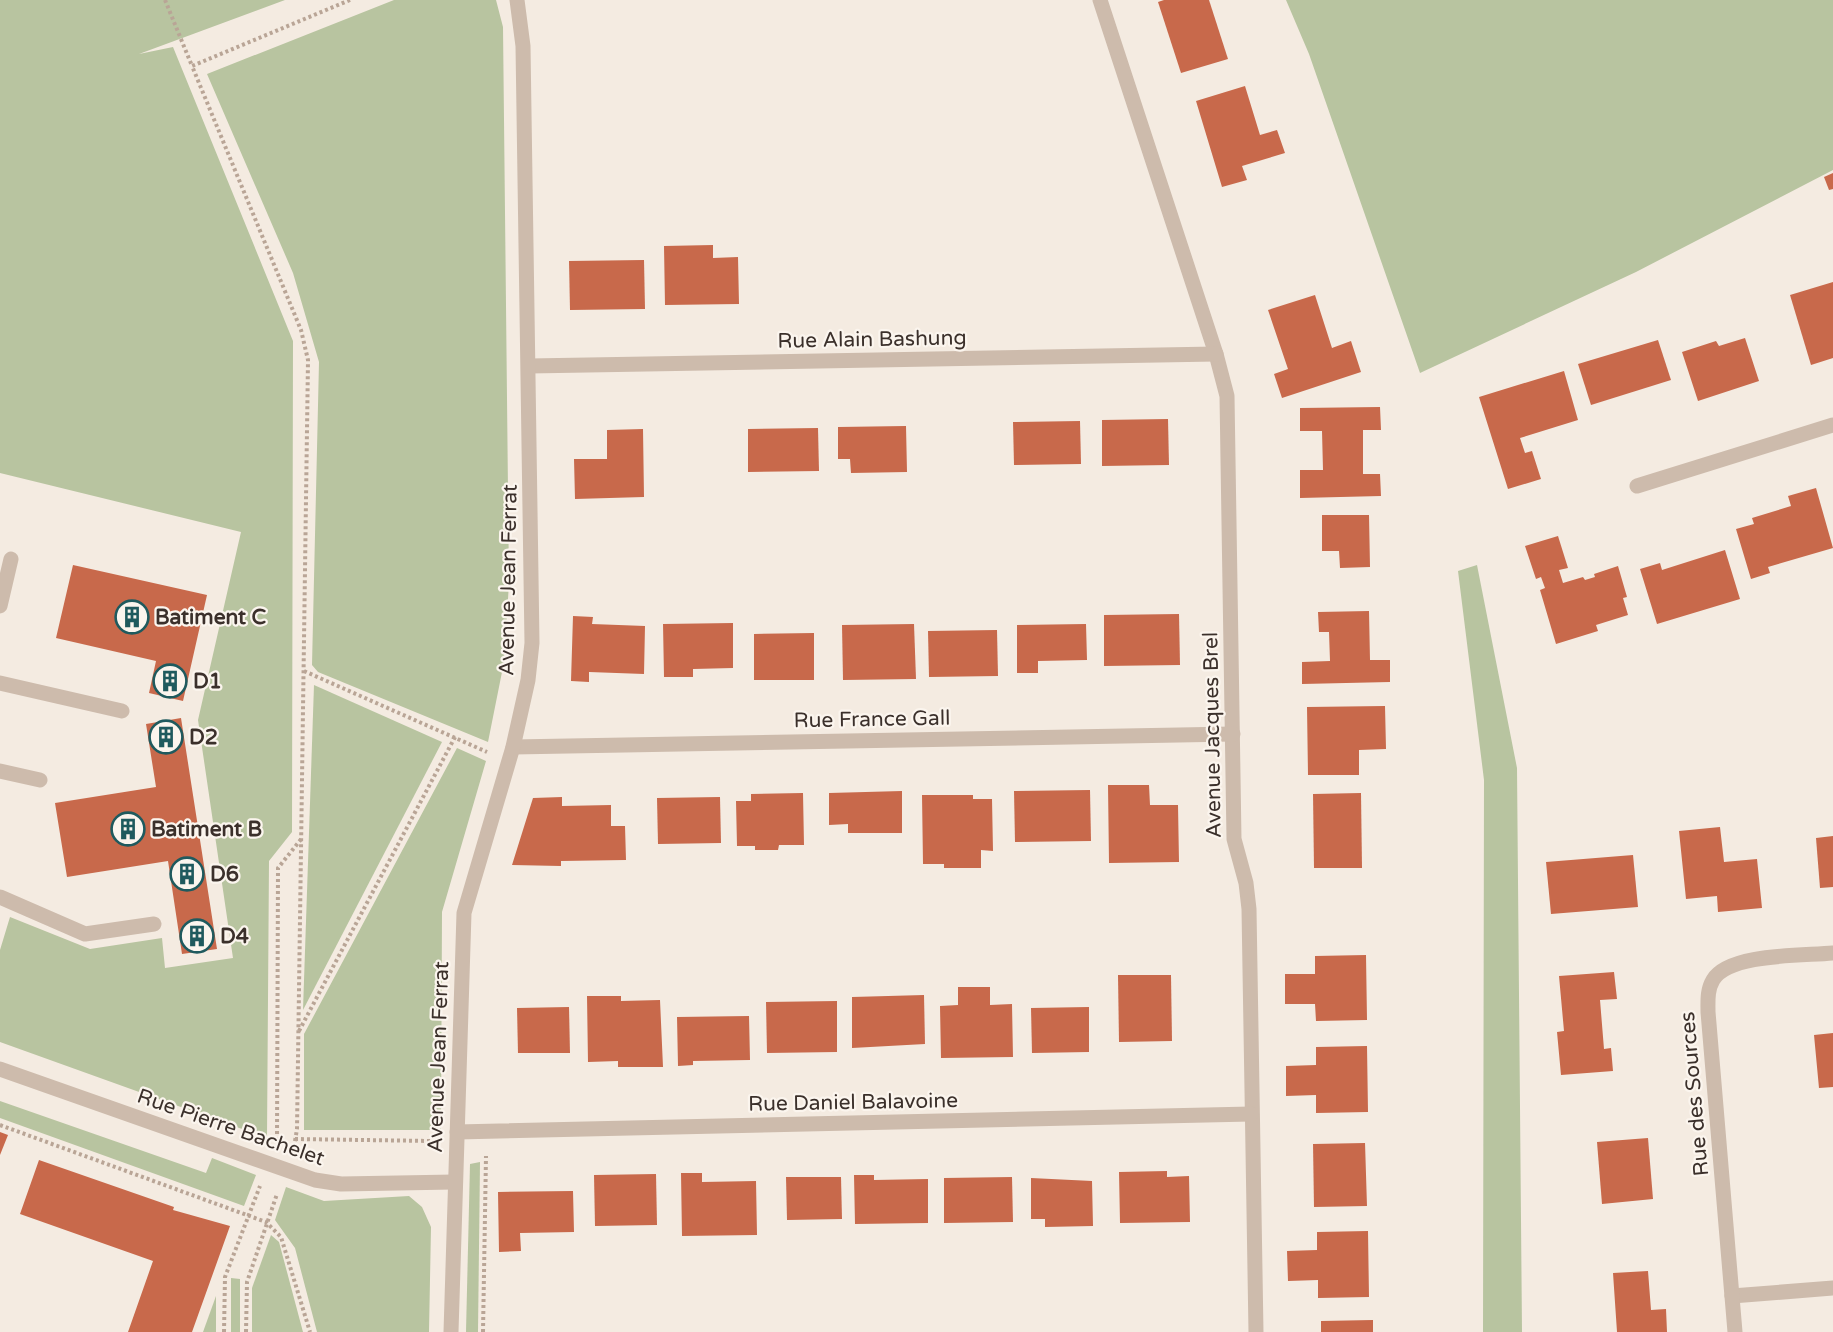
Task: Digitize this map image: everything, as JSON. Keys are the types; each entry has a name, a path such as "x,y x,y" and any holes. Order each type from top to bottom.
{"street":[{"name":"Avenue Jean Ferrat","path":"452,1332 454,1182 464,913 513,747 528,680 532,643 530,366 523,46 517,0"},
{"name":"Avenue Jacques Brel","path":"1100,0 1216,354 1227,396 1234,839 1246,883 1249,909 1256,1332"},
{"name":"Rue Alain Bashung","path":"530,366 1216,354"},
{"path":"1637,486 1833,425"},
{"path":"0,606 11,559"},
{"path":"0,683 122,711"},
{"name":"Rue France Gall","path":"513,747 1233,734"},
{"path":"0,771 40,780"},
{"path":"0,897 85,934 154,924"},
{"name":"Rue des Sources","path":"1735,1332 1708,1012 1709,989 1714,978 1736,964 1833,953"},
{"name":"Rue Pierre Bachelet","path":"0,1069 315,1180 341,1184 454,1182"},
{"name":"Rue Daniel Balavoine","path":"457,1137 486,1131 1251,1114"},
{"path":"1732,1296 1833,1288"}],"path":[{"path":"165,0 305,344 309,379 299,1031 295,1139 248,1282 246,1332"},
{"path":"192,66 350,0"},
{"path":"304,671 488,753 513,747"},
{"path":"299,1031 455,737"},
{"path":"224,1332 225,1277 277,1144 279,1126 278,868 302,838"},
{"path":"0,1125 266,1222 281,1237 294,1272 309,1332"},
{"path":"483,1332 486,1131"},
{"path":"295,1139 457,1137"}],"green space":[{"path":"0,0 285,0 139,54 173,47 293,341 292,832 269,861 267,1138 0,1042 0,950 10,917 90,949 162,938 165,968 233,958 198,720 241,532 0,473"},
{"path":"394,0 496,0 503,27 509,583 504,662 488,742 318,672 312,665 319,362 293,273 207,74"},
{"path":"1286,0 1833,0 1833,170 1636,272 1420,373 1309,54"},
{"path":"1477,565 1517,768 1522,1332 1483,1332 1484,780 1458,571"},
{"path":"314,685 442,742 303,1010"},
{"path":"457,748 486,761 442,912 441,1130 304,1130 304,1034"},
{"path":"0,1101 206,1173 212,1158 256,1175 244,1206 0,1118"},
{"path":"480,1162 478,1332 466,1332 470,1164"},
{"path":"286,1187 324,1201 409,1196 422,1207 431,1227 429,1332 317,1332 295,1248 275,1220"},
{"path":"271,1235 279,1242 303,1332 252,1332 252,1288"},
{"path":"231,1278 240,1279 240,1332 231,1332"},
{"path":"216,1296 216,1332 203,1332"}],"building":[{"path":"1209,0 1228,59 1181,73 1158,2"},
{"path":"1245,86 1260,135 1277,130 1285,153 1242,166 1247,180 1222,187 1196,101"},
{"path":"1833,173 1833,189 1829,190 1824,177"},
{"path":"713,245 713,258 738,257 739,304 665,305 664,246"},
{"path":"644,260 645,309 570,310 569,261"},
{"path":"1833,282 1833,358 1811,365 1790,295"},
{"path":"1315,295 1332,348 1351,341 1361,372 1282,398 1274,374 1288,369 1268,310"},
{"path":"1745,338 1759,381 1698,401 1682,352 1716,341 1719,346"},
{"path":"1658,340 1671,380 1591,405 1578,364"},
{"path":"1564,371 1578,420 1520,438 1525,453 1532,451 1541,479 1508,489 1479,397"},
{"path":"1380,407 1381,430 1363,430 1363,474 1380,474 1381,496 1300,498 1300,470 1323,470 1322,431 1300,431 1300,408"},
{"path":"1168,419 1169,465 1102,466 1102,420"},
{"path":"1080,421 1081,464 1014,465 1013,422"},
{"path":"906,426 907,472 851,473 850,459 838,459 838,427"},
{"path":"818,428 819,471 748,472 748,429"},
{"path":"643,429 644,497 575,499 574,459 607,459 607,430"},
{"path":"1816,488 1833,548 1768,567 1770,573 1751,579 1736,529 1754,524 1752,518 1791,506 1788,496"},
{"path":"1322,515 1369,515 1370,567 1340,568 1339,551 1322,551"},
{"path":"1558,536 1568,568 1559,570 1563,583 1583,577 1585,580 1595,577 1594,574 1618,566 1627,597 1623,598 1628,615 1596,625 1598,631 1556,644 1540,590 1545,588 1541,577 1536,579 1525,546"},
{"path":"1725,550 1740,599 1657,624 1640,569 1660,563 1662,570"},
{"name":"Batiment C","path":"73,565 207,595 183,701 149,693 156,661 56,638"},
{"path":"1369,611 1370,660 1390,660 1390,682 1302,684 1302,662 1330,661 1329,632 1319,632 1318,612"},
{"path":"1179,614 1180,665 1104,666 1104,615"},
{"path":"573,616 593,617 592,624 645,626 644,674 589,672 589,682 571,681"},
{"path":"733,623 733,668 693,669 693,677 664,677 663,624"},
{"path":"914,624 916,679 843,680 842,625"},
{"path":"1086,624 1087,660 1038,661 1038,673 1017,673 1017,625"},
{"path":"997,630 998,676 929,677 928,631"},
{"path":"814,633 814,680 754,680 754,634"},
{"path":"1385,706 1386,749 1359,750 1359,775 1308,775 1307,707"},
{"name":"Batiment B","path":"181,718 217,949 182,954 168,861 67,877 55,803 156,787 146,724"},
{"path":"1108,785 1149,785 1150,805 1178,805 1179,862 1109,863"},
{"path":"1090,790 1091,841 1015,842 1014,791"},
{"path":"902,791 902,833 848,833 848,824 829,825 829,793"},
{"path":"803,793 804,845 779,845 778,850 755,850 755,846 737,846 736,801 751,801 751,794"},
{"path":"1361,793 1362,868 1314,868 1313,794"},
{"path":"922,795 973,795 973,799 992,799 993,851 981,850 981,868 944,868 944,864 923,864"},
{"path":"562,797 562,806 611,805 611,826 625,826 626,860 561,861 561,866 512,865 533,798"},
{"path":"720,797 721,843 658,844 657,798"},
{"path":"1720,827 1724,862 1757,859 1762,908 1718,912 1717,896 1686,899 1679,831"},
{"path":"1833,836 1833,887 1820,888 1816,838"},
{"path":"1633,855 1638,907 1551,914 1546,862"},
{"path":"1366,955 1367,1020 1316,1021 1315,1004 1285,1004 1285,974 1315,974 1315,956"},
{"path":"1614,972 1617,999 1600,1000 1604,1049 1611,1048 1613,1071 1561,1075 1557,1032 1564,1031 1559,976"},
{"path":"1118,975 1171,975 1172,1041 1119,1042"},
{"path":"958,987 990,987 990,1005 1012,1004 1013,1057 941,1058 940,1006 958,1005"},
{"path":"924,995 925,1044 852,1048 852,997"},
{"path":"587,996 621,996 621,1001 660,1000 663,1067 618,1067 618,1061 588,1062"},
{"path":"837,1001 837,1052 767,1053 766,1002"},
{"path":"569,1007 570,1053 518,1053 517,1008"},
{"path":"1089,1007 1089,1052 1032,1053 1031,1008"},
{"path":"749,1016 750,1060 693,1061 693,1065 678,1066 677,1017"},
{"path":"1833,1033 1833,1087 1819,1088 1814,1035"},
{"path":"1367,1046 1368,1112 1316,1113 1316,1095 1286,1096 1286,1066 1316,1065 1316,1047"},
{"path":"0,1132 8,1135 0,1155"},
{"path":"1648,1138 1653,1199 1602,1204 1597,1142"},
{"path":"1365,1143 1367,1206 1314,1207 1313,1144"},
{"path":"39,1160 174,1207 173,1210 230,1226 192,1332 128,1332 153,1261 20,1214"},
{"path":"1167,1171 1167,1177 1189,1176 1190,1222 1120,1223 1119,1172"},
{"path":"681,1173 702,1173 702,1182 756,1181 757,1235 682,1236"},
{"path":"656,1174 657,1225 595,1226 594,1175"},
{"path":"854,1175 874,1175 874,1180 928,1179 928,1223 855,1224"},
{"path":"786,1177 841,1177 842,1219 787,1220"},
{"path":"1012,1177 1013,1222 944,1223 944,1178"},
{"path":"1031,1178 1092,1181 1093,1226 1045,1227 1045,1219 1031,1219"},
{"path":"573,1191 574,1232 520,1233 521,1251 499,1252 498,1192"},
{"path":"1368,1231 1369,1297 1318,1298 1318,1280 1288,1281 1287,1251 1317,1250 1317,1232"},
{"path":"1648,1271 1651,1310 1666,1309 1667,1332 1617,1332 1613,1273"},
{"path":"1373,1320 1373,1332 1321,1332 1321,1321"}],"place":[{"name":"Batiment C","path":"132,617"},
{"name":"D1","path":"170,681"},
{"name":"D2","path":"166,737"},
{"name":"Batiment B","path":"128,829"},
{"name":"D6","path":"187,874"},
{"name":"D4","path":"197,936"}]}
